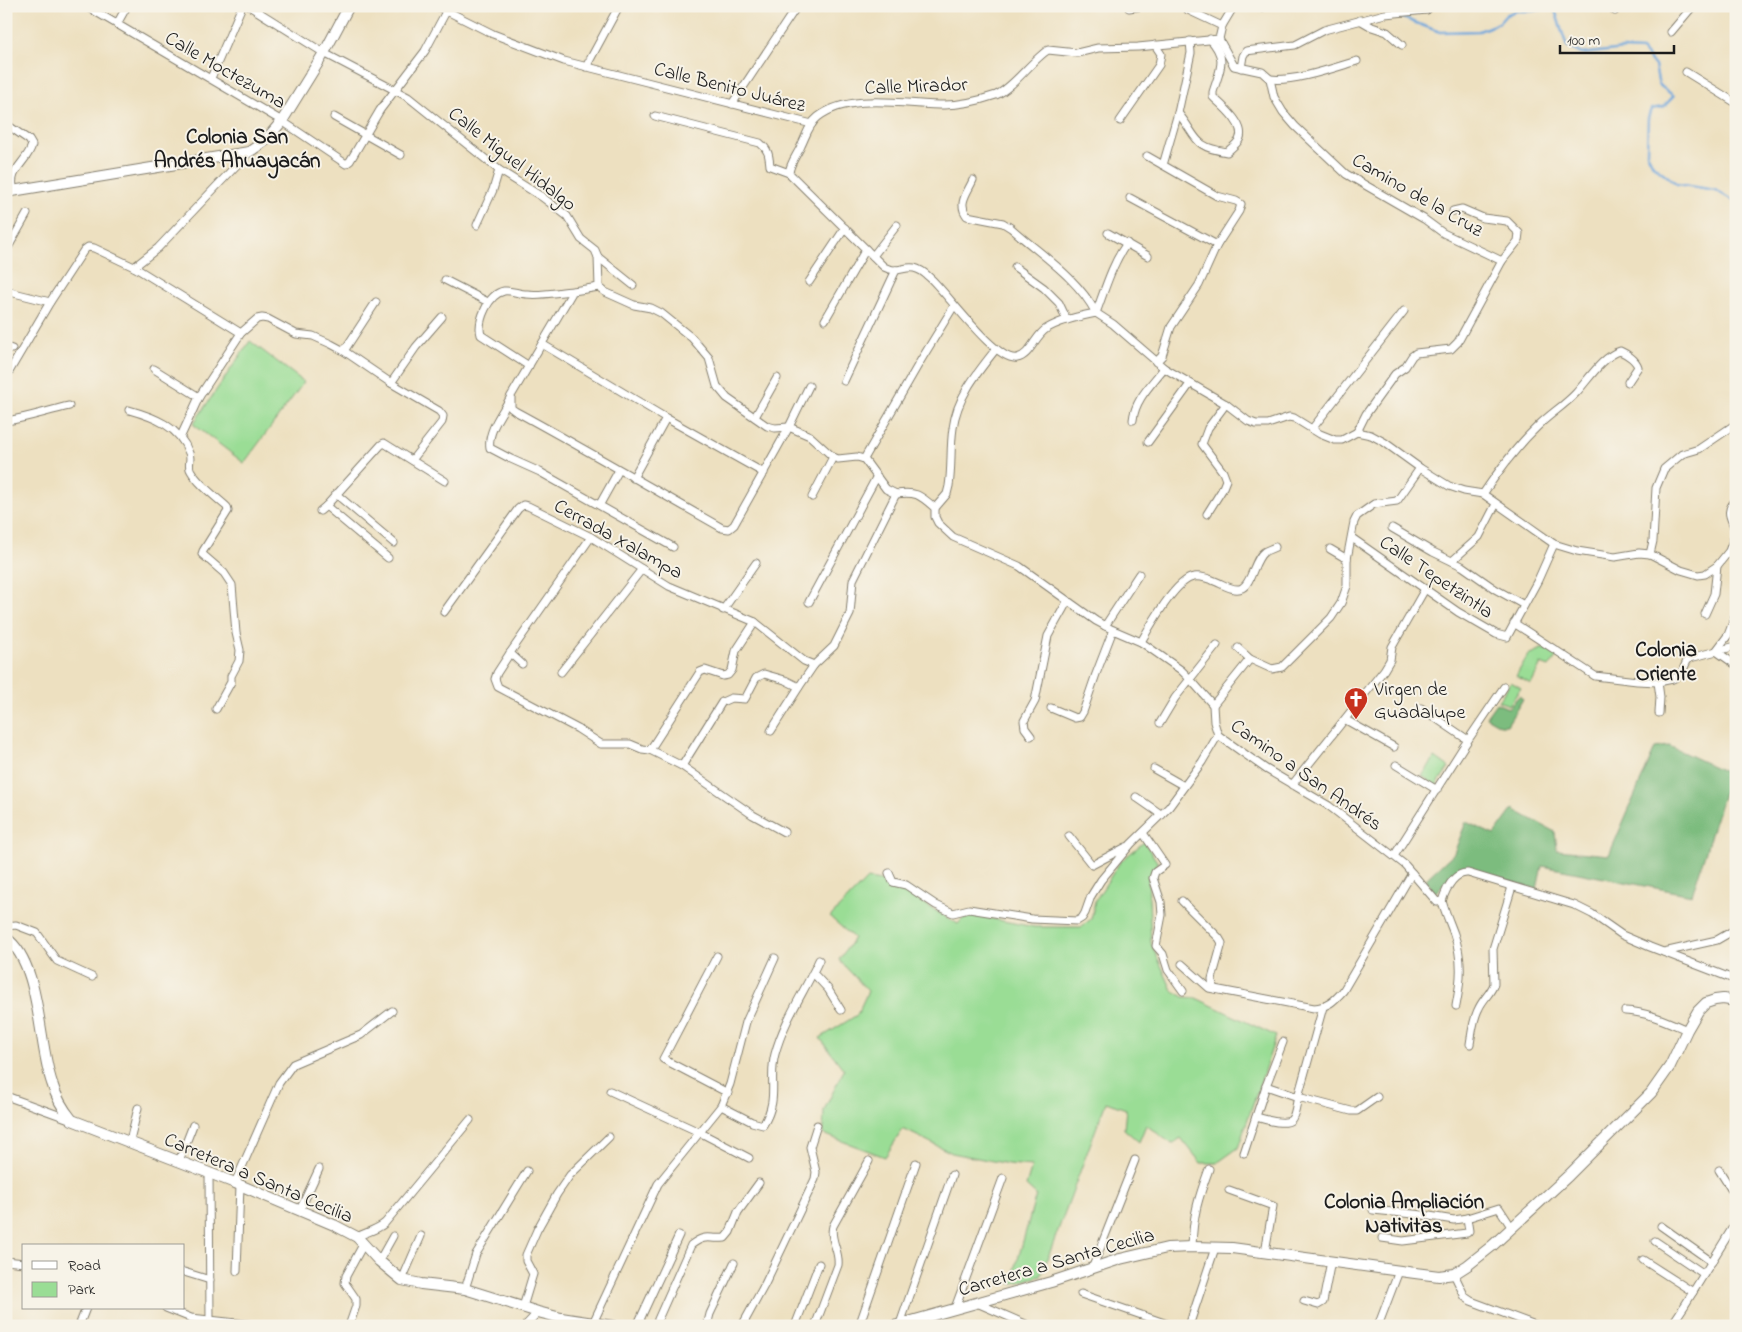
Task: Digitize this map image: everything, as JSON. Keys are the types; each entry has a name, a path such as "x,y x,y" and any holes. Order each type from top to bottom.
{"main road":[{"path":"10,191 249,152 265,141 282,121 324,53 349,6"},
{"path":"6,938 13,943 26,966 34,993 51,1081 62,1108 72,1120"},
{"path":"1454,1274 1512,1228 1651,1094 1670,1066 1686,1030 1698,1011 1706,1003 1723,999 1736,1001"},
{"name":"Carretera a Santa Cecilia","path":"72,1120 179,1160 300,1210 361,1240 379,1261 402,1280 465,1289 523,1306 558,1322 593,1323 613,1326"},
{"name":"Carretera a Santa Cecilia","path":"899,1325 1092,1269 1120,1259 1167,1248 1192,1247 1265,1252 1439,1276 1454,1274"}],"street":[{"name":"Calle Moctezuma","path":"86,6 282,121 346,164 350,161 366,136"},
{"path":"117,24 127,6"},
{"path":"211,78 242,6"},
{"name":"Calle Miguel Hidalgo","path":"249,6 324,53 416,103 499,170 542,197 567,216 581,239 595,250 598,257 633,285"},
{"name":"Calle Benito Juárez","path":"437,6 448,8 493,34 586,67 812,124 790,166 789,173"},
{"path":"586,67 619,6"},
{"path":"732,104 797,6"},
{"path":"1129,8 1143,6"},
{"path":"1184,6 1188,10 1222,26"},
{"path":"1234,6 1222,26 1219,38 1234,66 1262,72 1270,78 1277,80 1294,78 1357,61"},
{"path":"1241,68 1246,51 1295,45 1324,30 1385,14 1427,10 1430,6"},
{"path":"1671,32 1693,6"},
{"path":"366,136 380,110 425,50 448,8"},
{"path":"1360,20 1372,27 1387,32 1402,45"},
{"name":"Calle Mirador","path":"812,124 826,112 844,105 890,102 946,105 968,102 998,94 1048,50 1077,53 1098,48 1155,45 1219,38"},
{"path":"1178,114 1188,125 1196,139 1207,147 1227,152 1238,141 1240,128 1213,97 1221,56 1210,39"},
{"path":"1163,165 1178,114 1191,53 1190,41"},
{"path":"1120,121 1159,65 1161,54 1155,45"},
{"path":"1686,72 1736,103"},
{"name":"Camino de la Cruz","path":"1270,78 1274,97 1283,112 1295,126 1346,174 1443,232 1502,260"},
{"path":"654,116 760,143 766,147 770,166 789,173 884,267 889,270 908,267 919,269 937,284 954,306 996,349 1008,356 1018,358 1023,356 1041,332 1054,324 1096,313"},
{"path":"334,117 401,155"},
{"path":"6,124 29,140 32,145 30,153 13,175 10,191"},
{"path":"134,267 158,248 249,152"},
{"path":"1147,156 1217,196 1236,200 1241,204 1217,244 1199,285 1170,327 1162,356 1156,362"},
{"path":"477,225 494,190 499,170"},
{"path":"973,180 962,199 966,216 1002,223 1012,228 1066,274 1091,303 1096,313 1113,324 1164,368 1226,404 1242,418 1256,424 1268,424 1289,417 1294,418 1328,438 1335,440 1342,440 1357,432 1366,414 1395,374 1405,366 1412,356 1450,349 1458,342 1502,260 1520,238 1519,233 1507,221 1483,218 1462,209 1453,211"},
{"path":"1130,198 1217,244"},
{"path":"6,251 27,214"},
{"path":"873,256 897,225"},
{"path":"809,282 846,228"},
{"path":"1108,233 1148,256"},
{"path":"1096,313 1110,275 1127,243"},
{"path":"6,377 50,302 84,250 88,247 134,267 241,333"},
{"path":"825,320 866,249"},
{"path":"598,257 599,287 605,292 634,305 651,308 661,313 692,338 709,358 717,386 722,394 771,427 789,428 810,436 833,457 838,459 857,457 864,459 886,489 896,494 910,492 917,494 935,508 947,494 949,486 953,425 960,403 967,389 996,349"},
{"path":"1016,267 1044,288 1059,303 1067,320"},
{"path":"844,381 896,270"},
{"path":"445,280 488,302"},
{"path":"529,366 481,335 480,324 488,302 501,291 527,294 599,287"},
{"path":"6,290 50,302"},
{"path":"573,291 511,396 492,432 489,442 490,448 600,504 673,547"},
{"path":"344,351 376,302"},
{"path":"864,459 954,306"},
{"path":"1312,428 1404,311"},
{"path":"391,383 416,347 442,317"},
{"path":"180,436 199,397 241,333 257,319 268,318 292,332 319,338 344,351 391,383 439,411 443,416 442,422 412,460"},
{"path":"542,344 666,418 764,473"},
{"path":"1483,494 1516,448 1539,425 1575,395 1596,369 1620,351 1625,353 1638,367 1628,382"},
{"path":"154,368 199,397"},
{"path":"1134,420 1134,410 1138,402 1164,368"},
{"path":"755,417 777,378"},
{"path":"1148,442 1190,384"},
{"path":"511,396 511,408 515,411 722,528 729,528 734,525 764,473 789,428 809,386"},
{"path":"1207,514 1226,480 1202,444 1208,428 1226,404"},
{"path":"6,421 25,418 68,406"},
{"path":"129,410 162,421 180,436 190,455 190,470 227,507 226,516 202,554 224,573 232,585 236,633 240,650 240,656 230,682 216,709"},
{"path":"633,478 666,418"},
{"path":"1650,554 1653,541 1656,488 1664,469 1682,454 1699,449 1736,424"},
{"path":"1357,432 1371,435 1384,442 1448,486 1483,494 1554,544 1577,552 1599,555 1627,556 1639,553 1650,554 1692,574 1705,574 1717,566 1729,551 1736,533 1728,513 1730,506 1736,500"},
{"path":"388,558 323,508 381,445 388,445 445,481"},
{"path":"812,496 833,457"},
{"path":"1238,648 1250,658 1272,669 1282,667 1331,618 1346,594 1347,559 1354,522 1357,516 1374,504 1397,501 1420,468"},
{"path":"600,504 619,470"},
{"path":"809,602 877,476"},
{"path":"336,494 394,543"},
{"path":"770,730 814,665 834,646 850,614 853,580 896,494"},
{"path":"1452,561 1479,537 1496,504"},
{"name":"Cerrada Xalampa","path":"444,612 518,508 523,505 591,537 669,586 755,622 804,661 814,665"},
{"name":"Camino a San Andrés","path":"935,508 935,517 938,523 953,537 1019,566 1067,602 1105,626 1141,642 1162,655 1190,679 1213,705 1214,722 1218,735 1260,765 1329,806 1394,856 1412,873 1434,900 1437,902 1442,901"},
{"path":"1392,528 1433,552 1462,566 1494,589 1524,605"},
{"path":"591,537 497,673 495,679 498,687 578,728 601,744 630,744 650,750 682,766 753,815 784,832"},
{"name":"Calle Tepetzintla","path":"1352,538 1458,612 1496,634 1507,637 1514,623"},
{"path":"1554,544 1514,623 1595,676 1637,682 1658,682 1673,679 1681,674 1686,661 1696,656 1736,646"},
{"path":"1141,642 1165,603 1175,590 1188,579 1195,577 1207,578 1234,589 1240,589 1245,587 1259,558 1264,552 1275,547"},
{"path":"1330,549 1347,559"},
{"path":"723,610 756,563"},
{"path":"1705,614 1714,594 1717,566"},
{"path":"562,672 642,569"},
{"path":"1105,626 1139,574"},
{"path":"1292,785 1346,720 1384,670 1390,660 1392,647 1425,589"},
{"path":"1031,736 1025,728 1024,721 1035,701 1048,636 1067,602"},
{"path":"1716,651 1728,635 1736,614"},
{"path":"650,750 700,672 705,670 723,676 728,675 732,670 736,651 755,622"},
{"path":"1051,708 1075,718 1080,717 1113,630"},
{"path":"1160,723 1175,698 1218,645"},
{"path":"1716,651 1736,665"},
{"path":"510,653 522,664"},
{"path":"1213,705 1250,658"},
{"path":"682,766 722,702 727,699 745,699 760,675 773,676 799,687"},
{"path":"1658,682 1660,697 1659,713"},
{"path":"1394,856 1504,686"},
{"path":"1421,708 1468,740"},
{"path":"1346,720 1394,747"},
{"path":"889,874 893,882 906,886 936,905 953,913 969,909 1032,919 1070,922 1082,918 1101,880 1131,844 1169,807 1202,762 1218,735"},
{"path":"1396,765 1437,790"},
{"path":"1154,769 1184,786"},
{"path":"1136,797 1162,815"},
{"path":"1144,833 1165,865 1155,872 1153,878 1161,902 1162,915 1156,946 1163,954 1168,970 1183,991"},
{"path":"1070,836 1092,864 1131,844"},
{"path":"1182,964 1209,988 1314,1008 1323,1007 1330,1004 1343,990 1412,873"},
{"path":"1456,1006 1461,981 1460,956 1442,901 1448,886 1459,874 1463,873 1583,908 1622,935 1736,980"},
{"path":"1470,1044 1478,1010 1483,999 1494,984 1492,949 1512,888"},
{"path":"1182,901 1222,943 1212,979 1213,988"},
{"path":"6,926 16,925 37,933 57,961 92,977"},
{"path":"1664,952 1717,940 1736,928"},
{"path":"718,956 663,1060 728,1093"},
{"path":"593,1323 658,1184 720,1106 728,1093 746,1022 775,958"},
{"path":"720,1106 752,1122 763,1125 773,1101 773,1064 775,1054 792,1012 819,960"},
{"path":"813,973 828,989 841,1010"},
{"path":"1256,1117 1282,1122 1290,1121 1292,1118 1323,1007"},
{"path":"237,1271 238,1184 279,1082 293,1064 361,1035 392,1011"},
{"path":"1625,1011 1653,1015 1686,1030"},
{"path":"1244,1154 1266,1086 1283,1042"},
{"path":"1266,1086 1298,1097 1351,1111 1357,1111 1377,1097"},
{"path":"610,1091 699,1132 749,1158"},
{"path":"6,1096 72,1120"},
{"path":"130,1141 138,1108"},
{"path":"349,1326 356,1306 356,1299 345,1283 346,1276 361,1240 367,1231 380,1228 385,1223 470,1120"},
{"path":"179,1160 193,1125"},
{"path":"742,1326 765,1284 815,1179 816,1172 810,1146 817,1125"},
{"path":"523,1306 532,1274 531,1268 526,1261 526,1255 537,1230 570,1174 609,1137"},
{"path":"1092,1269 1135,1160"},
{"path":"814,1326 839,1259 832,1230 833,1226 869,1161"},
{"path":"858,1326 916,1163"},
{"path":"300,1210 319,1169"},
{"path":"1192,1247 1194,1216 1209,1169"},
{"path":"1719,1170 1736,1197"},
{"path":"465,1289 476,1254 527,1171"},
{"path":"210,1173 210,1320"},
{"path":"899,1325 952,1175"},
{"path":"955,1308 1003,1178"},
{"path":"655,1326 691,1245 706,1237 725,1238 730,1232 738,1212 759,1183"},
{"path":"1229,1190 1273,1206 1265,1252"},
{"path":"1373,1210 1454,1220 1499,1208 1512,1228"},
{"path":"1382,1238 1403,1241 1467,1233 1469,1231 1467,1218"},
{"path":"1670,1326 1736,1222"},
{"path":"1661,1226 1712,1262"},
{"path":"637,1326 679,1235"},
{"path":"379,1261 393,1236"},
{"path":"402,1280 422,1236"},
{"path":"1656,1241 1704,1274"},
{"path":"1189,1326 1215,1248"},
{"path":"1643,1260 1693,1292"},
{"path":"1304,1301 1318,1305 1323,1302 1330,1261"},
{"path":"6,1263 22,1263"},
{"path":"707,1326 710,1314 734,1263"},
{"path":"795,1326 820,1264"},
{"path":"1378,1326 1399,1271"},
{"path":"185,1272 210,1280"},
{"path":"1454,1274 1465,1297 1471,1301 1538,1326"},
{"path":"1081,1294 1173,1326"},
{"path":"976,1303 1030,1326"},
{"path":"79,1326 85,1310"},
{"path":"170,1310 181,1315 210,1320 264,1326"},
{"path":"525,1326 538,1312"}],"green space":[{"path":"250,341 304,382 244,463 193,424"},
{"path":"1541,649 1551,649 1558,654 1549,667 1541,664 1531,684 1516,676 1528,655"},
{"path":"1511,682 1521,688 1509,705 1498,701"},
{"path":"1519,696 1523,699 1507,725 1500,725 1486,717 1496,703 1508,708"},
{"path":"1669,746 1730,774 1692,895 1542,866 1537,889 1460,867 1435,893 1426,879 1454,853 1466,822 1494,835 1513,809 1555,832 1557,850 1609,855 1655,748"},
{"path":"1435,757 1449,767 1436,786 1422,776"},
{"path":"1144,842 1158,863 1148,876 1151,943 1172,990 1184,997 1196,998 1276,1036 1238,1148 1217,1163 1201,1163 1181,1138 1172,1144 1146,1125 1139,1142 1124,1129 1126,1109 1106,1102 1041,1276 1011,1284 1036,1195 1026,1186 1032,1166 1008,1164 952,1153 903,1129 885,1157 823,1134 824,1110 844,1070 820,1038 857,1015 868,991 839,960 854,938 830,917 867,879 888,882 958,924 967,914 1034,927 1081,927 1091,919 1095,901 1120,862"}],"waterway":[{"path":"1395,15 1440,32 1479,31 1499,23 1506,15 1515,11 1533,11 1554,7 1567,47 1582,54 1623,49 1642,50 1655,66 1659,85 1674,96 1663,107 1651,109 1648,118 1647,153 1653,165 1677,184 1715,190 1734,201 1736,205"}],"place":[{"name":"Virgen de Guadalupe","path":"1356,720"}],"district":[{"name":"Colonia San Andrés Ahuayacán","path":"237,148"},
{"name":"Colonia Oriente","path":"1666,661"},
{"name":"Colonia Ampliación Nativitas","path":"1404,1213"}]}
